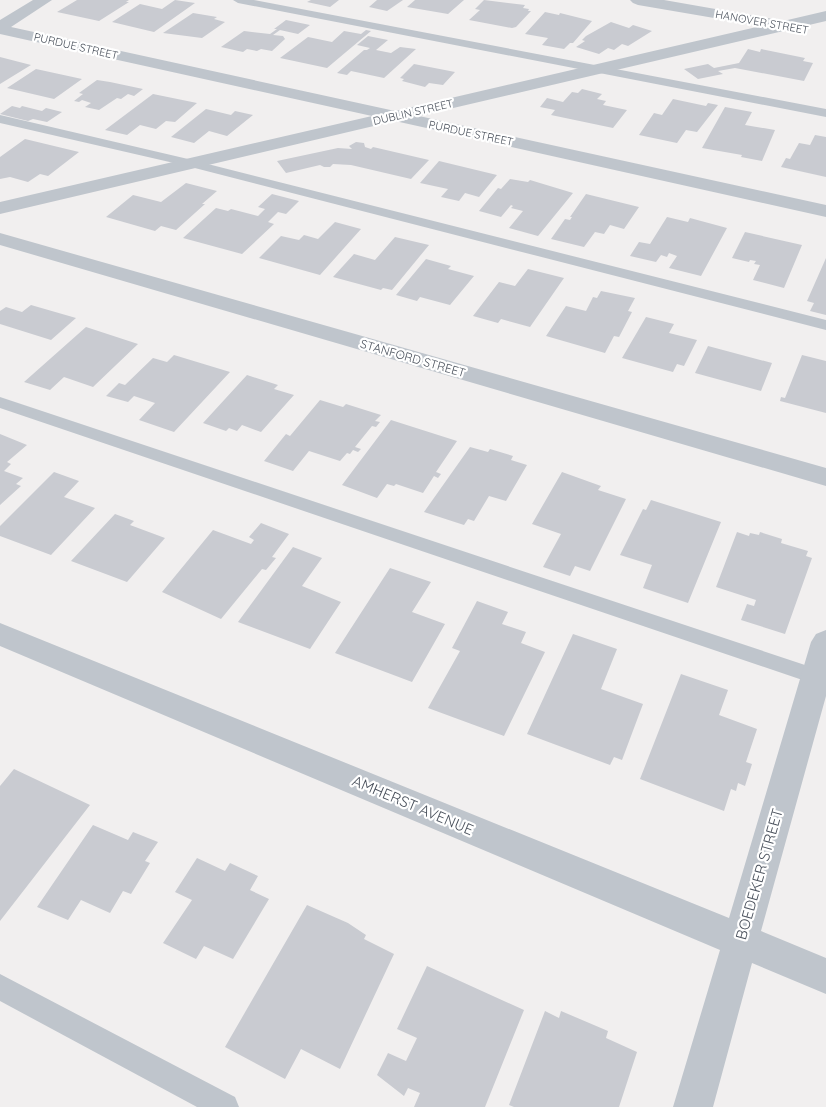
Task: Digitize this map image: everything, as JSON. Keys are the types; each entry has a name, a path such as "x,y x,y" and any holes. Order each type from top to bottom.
{"street":[{"path":"0,28 44,0"},
{"name":"HANOVER STREET","path":"638,0 826,33"},
{"name":"DUBLIN STREET","path":"0,208 826,16"},
{"name":"PURDUE STREET","path":"0,28 826,211"},
{"name":"STANFORD STREET","path":"0,239 826,477"},
{"name":"AMHERST AVENUE","path":"0,634 826,976"},
{"name":"BOEDEKER STREET","path":"693,1107 740,940 821,679 826,642"}],"lane":[{"path":"238,0 599,68 826,114"},
{"path":"0,118 188,163 826,325"},
{"path":"0,402 821,679"},
{"path":"0,987 225,1107"}],"building":[{"path":"77,0 129,0 126,2 129,2 99,21 57,12"},
{"path":"175,0 195,3 154,32 112,22 140,4 162,9"},
{"path":"311,0 339,0 330,7 307,2"},
{"path":"377,0 403,0 387,11 369,7"},
{"path":"415,0 464,0 448,14 407,7"},
{"path":"484,0 525,5 523,8 531,11 516,27 512,28 469,20 480,10 475,9"},
{"path":"545,12 559,15 560,13 592,21 573,43 570,43 564,49 542,45 548,38 525,34"},
{"path":"193,13 217,17 214,19 225,22 202,38 163,33"},
{"path":"286,20 310,25 298,34 280,30 273,35 283,36 285,39 272,51 247,49 243,52 221,47 244,31 270,34"},
{"path":"611,22 629,28 633,25 652,31 628,46 622,44 614,50 608,48 599,54 576,47 585,41 582,40 586,36"},
{"path":"366,30 371,31 327,68 280,58 308,37 332,42 344,31 361,34"},
{"path":"368,36 388,40 376,50 391,53 400,47 416,49 384,78 351,71 347,75 337,73 364,50 370,48 357,45"},
{"path":"748,49 760,52 761,49 805,58 803,61 813,63 804,81 735,68 718,71 723,74 698,79 684,69 708,64 714,68 739,63"},
{"path":"0,57 31,65 0,84"},
{"path":"414,64 455,72 443,85 429,83 425,87 402,81 404,79 400,78"},
{"path":"36,69 82,79 54,99 7,88"},
{"path":"97,80 143,89 134,96 128,94 121,99 117,98 99,110 85,107 91,103 82,100 79,102 74,101 83,94 79,93"},
{"path":"582,89 602,94 597,99 606,101 603,105 627,110 613,128 551,115 555,110 540,107 547,98 563,102 572,92 578,93"},
{"path":"153,94 197,103 175,122 166,121 156,129 140,125 127,135 105,130"},
{"path":"673,99 706,106 708,103 718,105 697,132 686,130 677,143 639,135 654,113 662,115"},
{"path":"12,106 20,108 22,106 42,111 46,108 62,112 47,122 33,119 28,121 0,114"},
{"path":"725,107 752,112 745,125 775,130 762,161 741,157 742,155 702,148"},
{"path":"206,109 231,115 235,111 253,115 227,136 209,131 194,143 171,137"},
{"path":"815,135 826,137 826,177 781,167 786,158 790,159 799,143 810,145"},
{"path":"25,139 79,152 48,176 40,174 28,182 10,177 0,179 0,157"},
{"path":"356,142 364,143 365,147 371,149 373,147 429,160 411,179 351,165 333,164 330,167 320,165 286,173 277,161 338,148 352,149 349,146"},
{"path":"439,161 497,175 479,197 465,193 459,201 441,197 448,189 420,183"},
{"path":"510,179 528,182 530,180 573,193 538,236 509,228 523,211 511,208 513,206 511,205 501,217 479,211 498,188 501,189"},
{"path":"186,183 217,191 176,230 161,226 155,231 106,217 133,195 161,202"},
{"path":"272,194 299,201 286,214 278,212 268,222 274,224 242,254 183,238 216,208 228,211 231,209 258,216 265,209 258,207"},
{"path":"586,194 639,207 624,229 610,225 604,234 595,232 584,247 551,239 565,219 570,220 572,217 570,217"},
{"path":"667,217 688,222 690,218 727,228 701,276 669,268 677,256 669,253 667,257 661,255 656,262 630,256 639,242 650,244"},
{"path":"335,222 361,229 320,275 259,258 281,236 299,240 304,235 318,239"},
{"path":"745,232 802,245 784,288 753,280 760,265 754,264 756,261 750,260 749,262 732,258"},
{"path":"395,237 429,245 392,290 383,288 381,290 333,277 354,254 375,260"},
{"path":"826,258 826,315 810,311 814,303 807,301"},
{"path":"426,259 451,266 448,269 474,276 450,305 420,297 417,301 396,295"},
{"path":"528,269 564,278 530,327 501,319 498,323 473,316 499,282 515,286"},
{"path":"601,291 635,298 628,311 632,312 619,337 614,336 605,353 546,336 566,306 586,311 593,297 597,298"},
{"path":"31,305 76,318 51,340 0,324 0,311 6,307 22,312"},
{"path":"646,317 674,324 669,333 697,340 684,366 677,364 673,372 622,358"},
{"path":"86,327 138,344 93,387 64,377 50,390 24,382"},
{"path":"708,346 772,363 761,391 695,373"},
{"path":"174,355 230,372 174,432 139,420 155,403 134,396 128,402 106,396 119,383 125,385 153,358 167,362"},
{"path":"802,355 826,361 826,413 780,401 781,397 785,398"},
{"path":"247,375 278,385 274,389 294,395 261,432 242,425 237,431 229,428 226,431 203,423"},
{"path":"320,400 343,407 346,404 381,415 375,421 380,422 376,427 372,426 355,447 361,449 358,452 353,450 350,454 347,453 340,461 309,451 293,471 264,461 286,434 290,436"},
{"path":"391,420 457,441 436,472 441,474 438,478 434,476 423,493 396,484 394,486 387,484 377,498 342,485"},
{"path":"0,434 27,445 7,462 11,464 4,471 23,478 16,484 21,486 0,505"},
{"path":"470,447 488,452 490,449 513,456 511,460 527,465 506,501 489,496 474,521 468,519 464,525 424,512"},
{"path":"54,472 79,481 64,497 95,508 51,555 0,536 0,526"},
{"path":"562,472 601,486 598,490 626,499 590,571 575,566 570,576 543,567 561,534 532,524"},
{"path":"651,500 721,522 688,603 643,588 652,565 620,555 643,509 646,510"},
{"path":"115,514 134,521 130,525 165,538 127,582 71,561"},
{"path":"261,523 289,534 272,557 276,558 266,570 262,569 221,619 162,592 213,530 251,544 254,540 249,537"},
{"path":"737,532 749,536 750,533 759,535 760,532 782,539 781,543 808,551 806,556 812,558 785,634 741,620 747,604 754,606 756,600 716,587"},
{"path":"293,547 322,558 302,586 341,602 310,649 238,622"},
{"path":"390,568 431,582 412,612 445,624 412,682 335,653"},
{"path":"477,601 508,612 502,624 526,632 521,643 545,652 504,736 428,708 460,651 452,648"},
{"path":"573,634 617,649 601,689 643,704 622,760 614,757 610,765 527,734"},
{"path":"681,674 728,690 719,715 757,729 746,762 752,764 745,786 738,783 736,791 731,789 724,811 640,779"},
{"path":"14,769 90,805 0,921 0,786"},
{"path":"93,825 128,840 133,832 158,842 145,861 150,863 131,894 123,891 110,913 81,900 68,920 37,907"},
{"path":"197,858 225,871 230,863 258,876 250,890 269,899 233,959 204,946 196,959 163,943 192,900 175,892"},
{"path":"307,905 348,923 366,935 364,939 394,954 340,1069 301,1049 285,1079 225,1047"},
{"path":"427,966 524,1010 485,1107 414,1107 420,1093 408,1088 404,1096 377,1075 388,1053 406,1061 417,1038 397,1029"},
{"path":"545,1011 559,1018 561,1011 608,1031 606,1038 637,1052 619,1107 514,1107 509,1105"}]}
